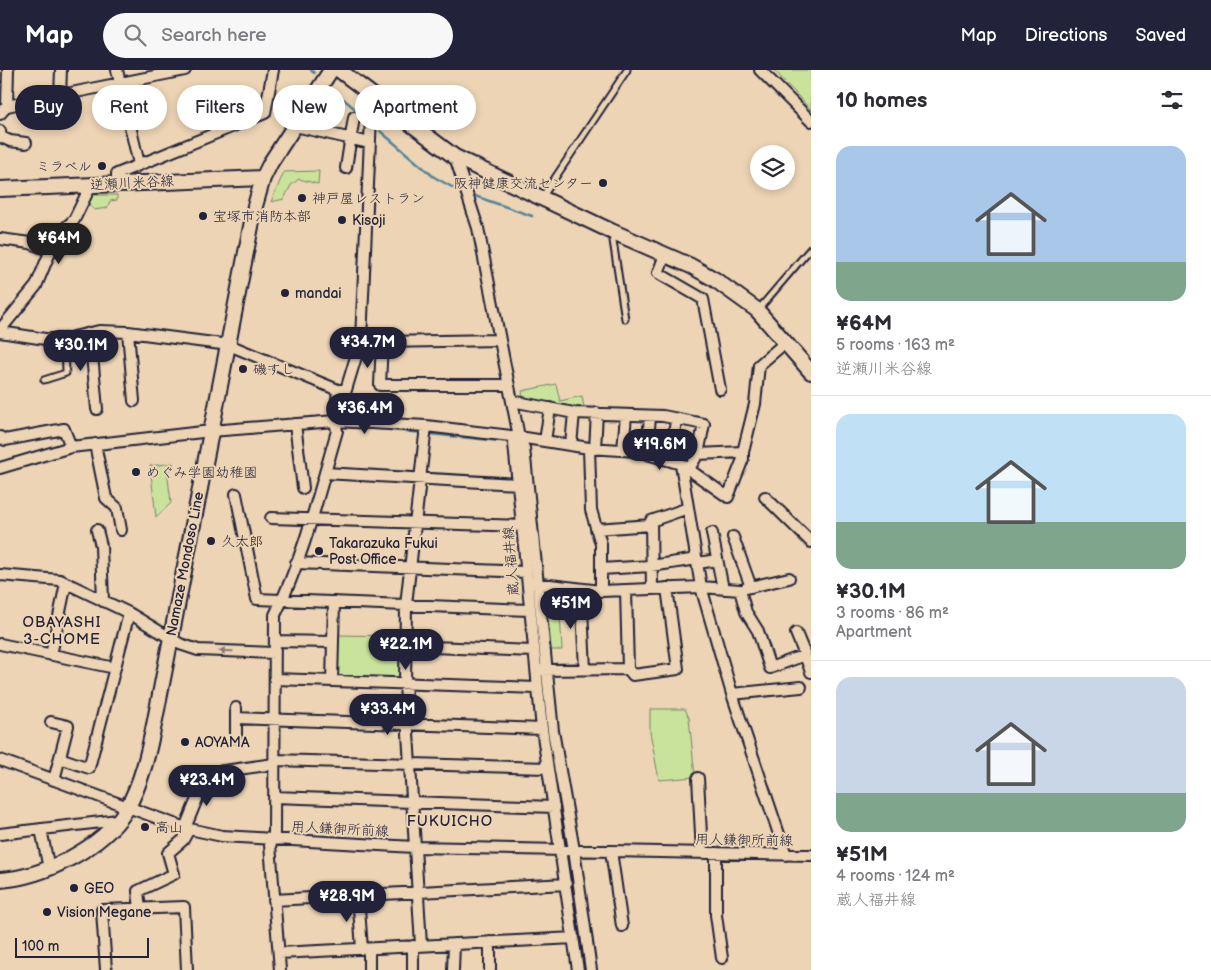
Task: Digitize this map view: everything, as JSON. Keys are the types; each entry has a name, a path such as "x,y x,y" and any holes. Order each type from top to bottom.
{"main road":[{"name":"Namaze Mondoso Line","path":"321,85 331,70"},
{"path":"339,70 359,85"},
{"name":"Namaze Mondoso Line","path":"0,880 17,878 49,869 80,852 118,820 127,808 148,755 255,206 263,178 293,130"},
{"path":"419,130 455,157 714,279 757,310 811,372"},
{"name":"逆瀬川米谷線","path":"0,189 263,178"}],"street":[{"path":"7,106 8,70"},
{"path":"60,85 61,70"},
{"path":"117,70 118,84 139,164"},
{"path":"82,91 118,84 145,74 185,70"},
{"path":"117,183 117,174 265,113 273,70"},
{"path":"760,70 811,121"},
{"path":"0,114 7,106 15,104"},
{"path":"346,168 354,117"},
{"path":"313,130 370,143"},
{"path":"91,185 74,220 61,232 36,286 0,331 45,340 90,333 128,332 229,345 338,390 346,390 361,340 371,130"},
{"path":"0,131 1,137 10,141 26,143"},
{"name":"蔵人福井線","path":"455,157 478,228 512,401 533,652 541,670 537,688 578,970"},
{"path":"0,239 30,243 51,251"},
{"path":"665,255 658,273 703,298 720,389"},
{"path":"128,332 134,401"},
{"path":"90,333 97,408"},
{"path":"500,340 382,342 380,385 509,385"},
{"path":"0,468 71,447 211,431 335,421 426,426 515,441 545,441 647,454 680,465 728,497 743,459 755,404 759,365 786,342"},
{"path":"280,970 270,845 274,839 275,615 283,599 325,473 337,430 335,421 338,390"},
{"path":"512,401 574,412 650,416 704,424 698,454"},
{"path":"545,441 550,408"},
{"path":"572,445 574,412"},
{"path":"597,414 592,448 590,510 601,544 601,591"},
{"path":"623,450 626,415"},
{"path":"647,454 650,416"},
{"path":"676,419 680,465 701,587 732,694 786,854"},
{"path":"295,424 303,488"},
{"path":"413,970 417,946 417,892 405,684 406,605 426,426"},
{"path":"0,437 5,440 64,429 71,447"},
{"path":"515,441 524,448 538,583 541,670 554,731 574,850 591,970"},
{"path":"95,444 106,498 117,508 121,530"},
{"path":"680,465 698,454 743,452"},
{"path":"325,473 518,484"},
{"path":"236,494 256,599 529,610"},
{"path":"765,497 811,542"},
{"path":"652,589 651,521 688,508"},
{"path":"271,518 310,521 522,526"},
{"path":"596,528 651,525"},
{"path":"98,530 101,546 104,601"},
{"path":"712,533 723,589"},
{"path":"733,537 752,587"},
{"path":"601,570 717,560"},
{"path":"296,562 410,567 526,577 538,583 601,591 701,587 740,590 789,578"},
{"path":"0,575 60,580 129,613 180,644 198,650 274,653"},
{"path":"50,655 66,583"},
{"path":"626,590 628,669 633,675 678,669 667,588"},
{"path":"581,589 585,670"},
{"path":"740,590 746,612 758,631 770,668 808,659"},
{"path":"332,681 334,602"},
{"path":"60,758 89,768 129,613"},
{"path":"796,633 808,659 811,672"},
{"path":"274,641 333,642"},
{"path":"0,644 114,668"},
{"path":"406,646 533,652"},
{"path":"541,670 628,669"},
{"path":"275,679 537,688"},
{"path":"732,694 801,687"},
{"path":"236,737 236,713 274,718 542,729"},
{"path":"51,722 68,726 54,780"},
{"name":"用人鎌御所前線","path":"0,760 187,829 222,836 414,847 811,855"},
{"path":"217,772 274,762 548,768"},
{"path":"140,909 138,892 174,874 168,853 183,840 206,777"},
{"path":"698,778 702,853"},
{"path":"274,797 554,807"},
{"path":"0,834 118,820"},
{"path":"41,829 49,869"},
{"path":"611,851 622,926"},
{"path":"716,853 716,916 722,958"},
{"path":"274,900 566,884"},
{"path":"358,895 369,970"},
{"path":"106,970 102,910 184,907 187,970"},
{"path":"279,953 574,938"},
{"path":"490,942 490,970"},
{"path":"453,970 454,944"}],"lane":[{"path":"542,197 627,70"},
{"path":"612,231 625,319"},
{"path":"757,310 811,248"},
{"path":"44,380 66,373 65,338"}],"green space":[{"path":"774,70 811,70 811,110"},
{"path":"319,171 318,184 299,179 291,185 284,199 271,202 284,172"},
{"path":"91,195 117,195 117,200 110,201 107,208 94,210 88,203"},
{"path":"556,384 560,401 582,396 584,408 523,399 522,391"},
{"path":"173,463 173,469 167,470 171,503 156,517 150,466"},
{"path":"542,591 559,593 562,650 548,650"},
{"path":"337,635 399,636 400,679 335,678"},
{"path":"650,709 685,709 689,718 695,777 659,780 650,732"}],"waterway":[{"path":"311,70 314,73"},
{"path":"345,100 355,109"},
{"path":"380,131 434,177 461,192"},
{"path":"472,195 532,216"},
{"path":"357,427 424,433"},
{"path":"429,434 511,442"},
{"path":"542,673 544,690"},
{"path":"553,758 565,845"},
{"path":"567,859 584,970"}],"place":[{"name":"ミラベル","path":"102,166"},
{"name":"阪神健康交流センター","path":"603,183"},
{"name":"神戸屋レストラン","path":"302,198"},
{"name":"宝塚市消防本部","path":"203,216"},
{"name":"Kisoji","path":"342,220"},
{"name":"mandai","path":"285,293"},
{"name":"磯すし","path":"243,369"},
{"name":"めぐみ学園幼稚園","path":"136,472"},
{"name":"久太郎","path":"211,541"},
{"name":"Takarazuka Fukui Post Office","path":"319,551"},
{"name":"AOYAMA","path":"185,742"},
{"name":"高山","path":"145,827"},
{"name":"GEO","path":"74,888"},
{"name":"Vision Megane","path":"47,912"}],"district":[{"name":"OBAYASHI 3-CHOME","path":"62,630"},
{"name":"FUKUICHO","path":"450,821"}]}
